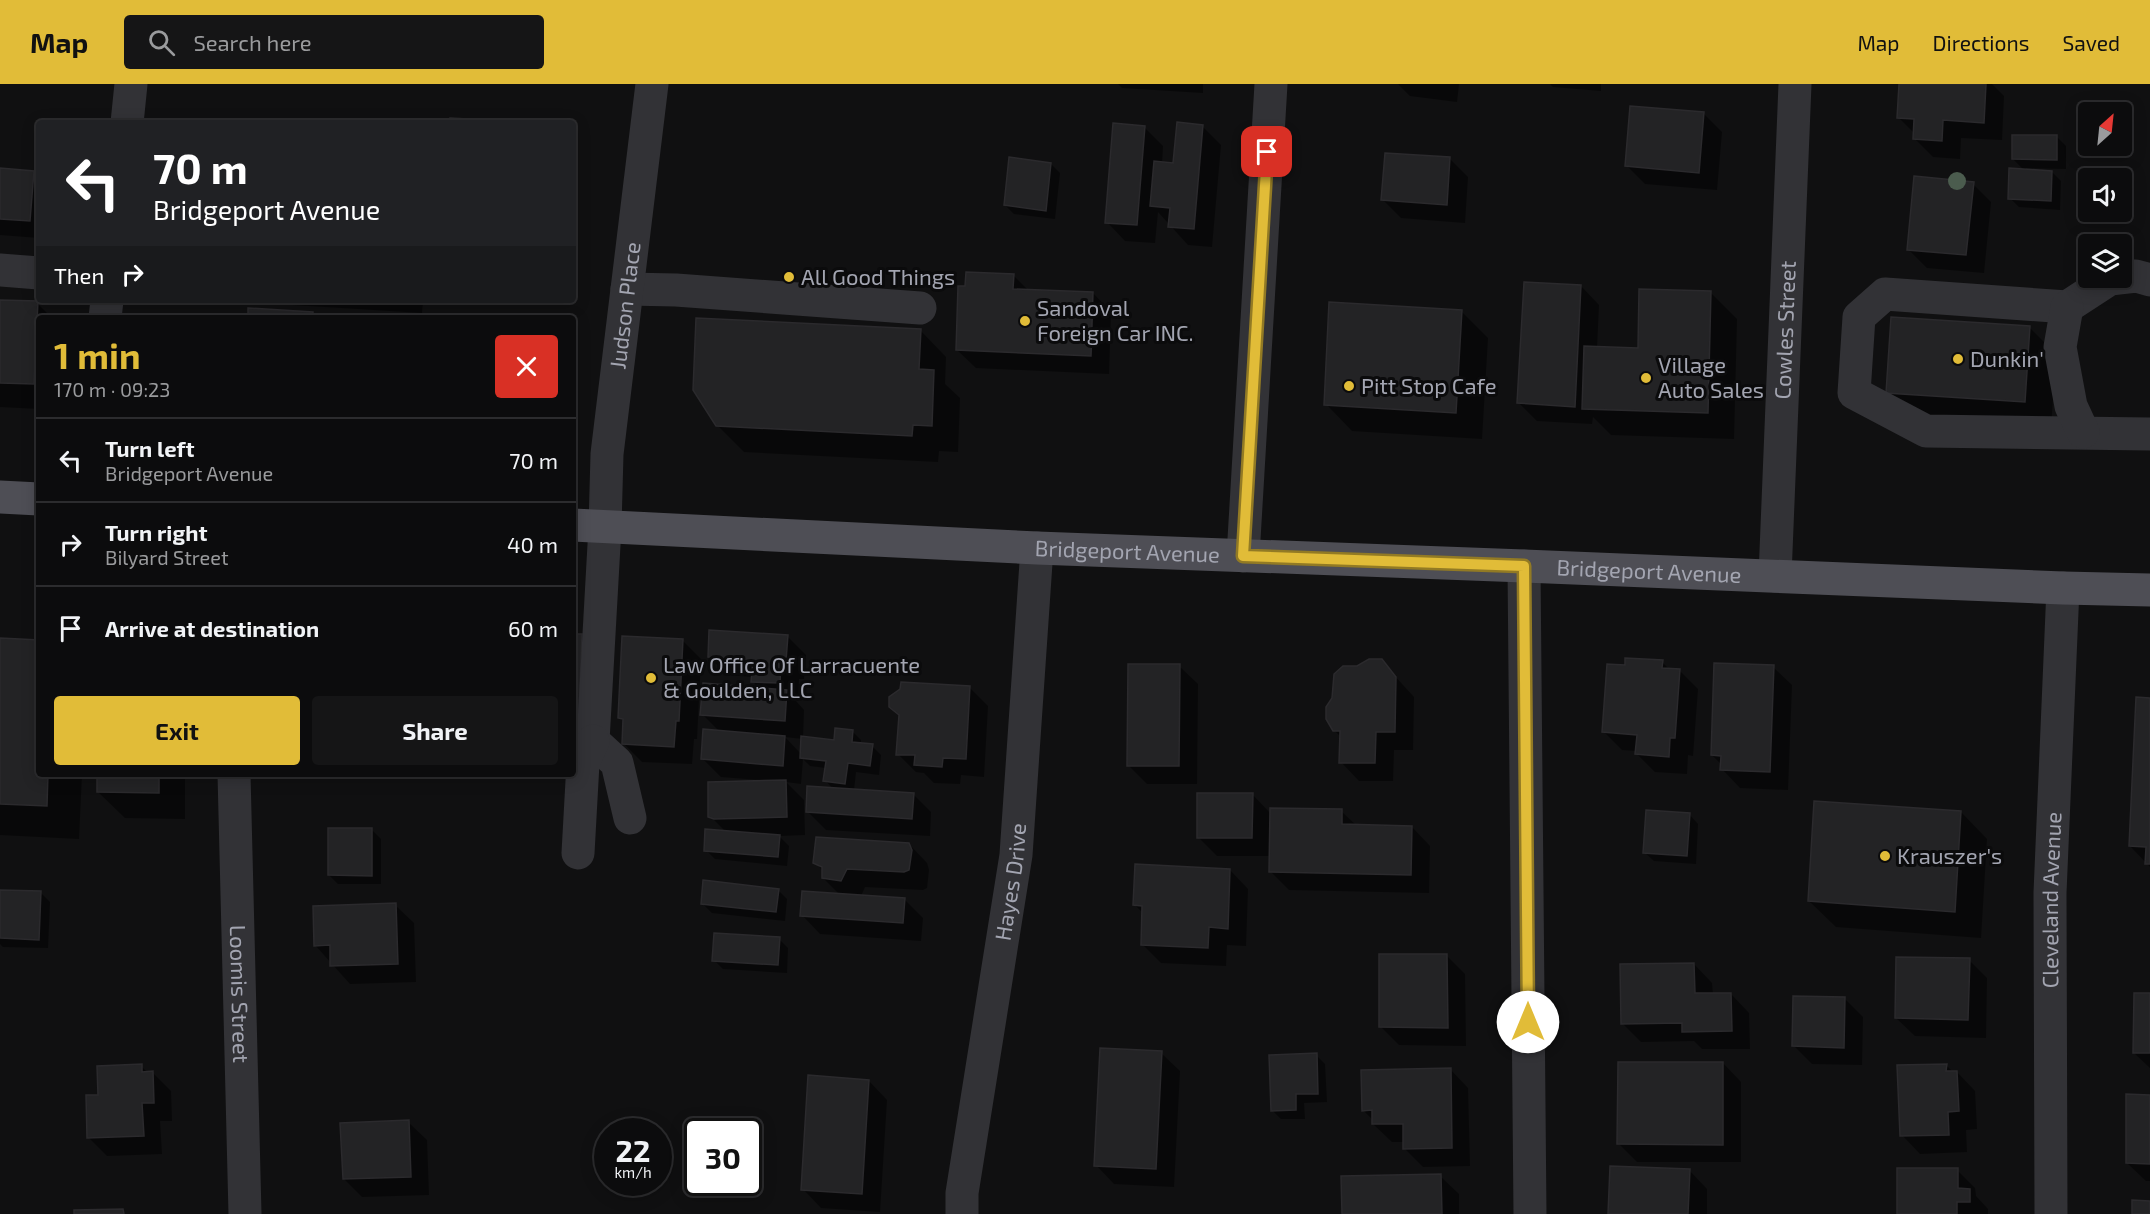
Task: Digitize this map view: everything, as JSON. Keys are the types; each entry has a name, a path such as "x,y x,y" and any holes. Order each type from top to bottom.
{"main road":[{"path":"0,497 36,499"},
{"name":"Bridgeport Avenue","path":"589,526 1037,548 2150,590"}],"street":[{"path":"127,120 131,84"},
{"name":"Judson Place","path":"578,853 583,763 593,741 589,526 607,454 652,84"},
{"path":"1243,556 1271,84"},
{"name":"Cowles Street","path":"1775,576 1795,84"},
{"path":"0,270 36,273"},
{"path":"2150,280 2136,276 2110,279 2067,307 1885,294 1859,317 1854,393 1926,431 2150,434"},
{"path":"627,289 676,290 920,309"},
{"path":"2067,307 2060,347 2071,406 2083,432"},
{"name":"Hayes Drive","path":"962,1214 962,1193 1016,855 1037,548"},
{"path":"1524,566 1530,1214"},
{"name":"Cleveland Avenue","path":"2051,1214 2050,893 2063,588"},
{"path":"593,741 617,763 630,818"},
{"name":"Loomis Street","path":"234,777 245,1214"}],"building":[{"path":"1899,84 1986,84 1984,123 1943,120 1942,141 1913,139 1914,119 1897,118"},
{"path":"1630,106 1704,112 1699,173 1625,166"},
{"path":"450,118 487,120 450,120"},
{"path":"1177,122 1203,125 1194,229 1168,227 1170,208 1150,206 1154,161 1173,163"},
{"path":"1113,123 1145,126 1137,225 1105,223"},
{"path":"2012,135 2057,135 2057,160 2012,159"},
{"path":"1385,153 1450,157 1447,205 1381,200"},
{"path":"1009,157 1051,163 1046,211 1004,205"},
{"path":"0,168 34,171 30,221 0,219"},
{"path":"2009,168 2052,171 2051,201 2008,199"},
{"path":"1914,176 1974,182 1966,255 1907,250"},
{"name":"Sandoval Foreign Car INC.","path":"966,272 1014,274 1013,289 1093,292 1091,356 956,350 958,286 965,286"},
{"path":"1524,282 1581,285 1575,407 1517,403"},
{"name":"Village Auto Sales","path":"1639,289 1711,291 1708,413 1582,409 1584,346 1638,348"},
{"path":"0,300 36,301 38,303 34,384 0,383"},
{"path":"1329,302 1462,310 1456,413 1324,405"},
{"path":"248,308 313,312 313,315 248,315"},
{"name":"Dunkin'","path":"1891,317 2030,326 2025,402 1886,393"},
{"path":"696,318 921,329 919,369 934,370 932,426 913,425 912,436 716,426 693,390"},
{"path":"709,630 788,635 786,661 781,661 780,683 751,682 753,660 708,657"},
{"path":"576,634 582,634 578,739 576,739"},
{"name":"Law Office Of Larracuente & Goulden, LLC","path":"622,636 683,639 679,721 676,721 674,747 622,744 623,719 618,718"},
{"path":"0,638 36,640 36,777 48,777 47,806 0,804"},
{"path":"1625,658 1663,660 1662,668 1680,669 1675,738 1670,738 1669,757 1635,754 1637,735 1602,732 1607,664 1625,665"},
{"path":"1369,659 1382,659 1396,677 1395,732 1376,732 1375,763 1339,763 1340,731 1333,731 1326,719 1326,707 1332,698 1334,674 1343,666 1357,666"},
{"path":"1714,663 1774,665 1770,772 1720,770 1721,756 1711,755"},
{"path":"1128,664 1180,664 1179,766 1127,766"},
{"path":"901,682 970,686 966,759 943,758 942,767 914,765 915,755 896,755 899,715 889,707 889,697 900,689"},
{"path":"703,683 787,690 785,721 700,715"},
{"path":"2136,697 2150,698 2150,864 2145,864 2146,847 2129,846"},
{"path":"835,728 853,730 852,742 873,744 870,766 848,763 845,784 823,781 826,761 800,758 801,736 834,740"},
{"path":"703,729 785,736 783,766 701,759"},
{"path":"97,777 159,777 159,793 97,792"},
{"path":"786,780 787,817 714,819 708,817 708,782"},
{"path":"807,786 914,793 912,819 806,812"},
{"path":"1197,793 1253,793 1252,838 1197,838"},
{"name":"Krauszer's","path":"1814,801 1961,811 1955,912 1808,901"},
{"path":"1270,808 1342,809 1342,824 1412,826 1411,875 1269,872"},
{"path":"1646,810 1690,813 1687,856 1643,853"},
{"path":"328,828 372,828 372,876 328,875"},
{"path":"705,829 780,835 778,857 704,851"},
{"path":"816,837 909,843 912,850 909,870 904,872 847,869 841,881 822,878 822,867 813,863"},
{"path":"1135,864 1230,869 1228,929 1209,927 1208,948 1141,945 1142,906 1133,905"},
{"path":"703,880 779,889 776,912 701,904"},
{"path":"0,890 41,891 39,940 0,938"},
{"path":"802,891 905,898 903,923 800,916"},
{"path":"396,903 398,964 330,966 330,945 314,946 313,906"},
{"path":"714,933 780,937 778,965 712,961"},
{"path":"1379,954 1447,954 1448,1028 1379,1027"},
{"path":"1896,957 1970,958 1968,1020 1895,1018"},
{"path":"1694,963 1695,993 1731,993 1732,1031 1682,1032 1682,1023 1621,1024 1620,964"},
{"path":"2134,993 2150,993 2150,1053 2133,1053"},
{"path":"1793,996 1845,997 1844,1048 1792,1046"},
{"path":"1100,1048 1162,1051 1156,1169 1094,1166"},
{"path":"1317,1053 1318,1094 1296,1094 1296,1110 1271,1111 1269,1055"},
{"path":"1618,1062 1723,1062 1723,1145 1617,1144"},
{"path":"142,1064 142,1072 153,1071 154,1103 142,1103 144,1136 87,1138 86,1095 98,1095 97,1066"},
{"path":"1947,1064 1946,1071 1957,1071 1959,1111 1948,1112 1949,1135 1900,1136 1897,1065"},
{"path":"1451,1068 1452,1148 1403,1149 1403,1124 1372,1124 1372,1110 1362,1111 1361,1070"},
{"path":"808,1075 869,1080 862,1194 801,1190"},
{"path":"2126,1094 2150,1095 2150,1164 2126,1163"},
{"path":"409,1120 411,1177 343,1179 340,1123"},
{"path":"1610,1166 1690,1169 1688,1214 1608,1214"},
{"path":"1897,1168 1958,1168 1958,1188 1970,1189 1970,1202 1957,1202 1957,1214 1897,1214"},
{"path":"1441,1174 1442,1214 1342,1214 1341,1176"},
{"path":"2132,1200 2150,1201 2150,1214 2132,1214"},
{"path":"123,1209 124,1214 74,1214 74,1210"}],"place":[{"name":"All Good Things","path":"789,277"},
{"name":"Sandoval Foreign Car INC.","path":"1025,321"},
{"name":"Dunkin'","path":"1958,359"},
{"name":"Village Auto Sales","path":"1646,378"},
{"name":"Pitt Stop Cafe","path":"1349,386"},
{"name":"Law Office Of Larracuente & Goulden, LLC","path":"651,678"},
{"name":"Krauszer's","path":"1885,856"}],"route":[{"path":"1267,152 1243,556 1524,566 1528,1022"}]}
